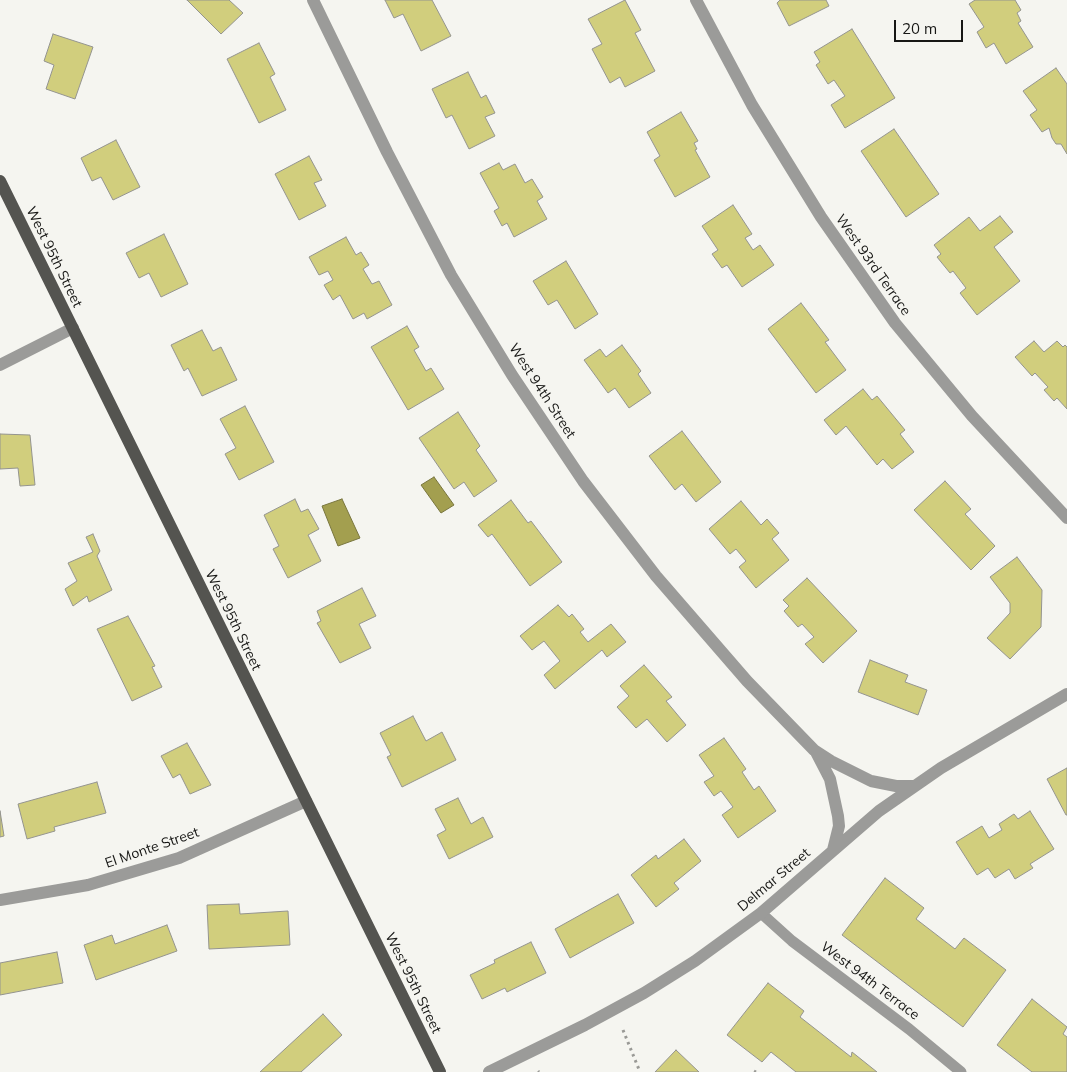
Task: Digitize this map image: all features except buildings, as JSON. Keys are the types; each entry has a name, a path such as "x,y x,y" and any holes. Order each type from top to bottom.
{"main road":[{"name":"West 95th Street","path":"0,181 440,1072"}],"street":[{"name":"West 94th Street","path":"313,0 387,152 451,275 512,375 583,481 656,576 747,681 814,750 831,761 871,781 896,786 916,786"},
{"name":"West 93rd Terrace","path":"696,0 752,106 820,217 895,323 972,416 1067,518"},
{"path":"0,365 73,328"},
{"name":"Delmar Street","path":"489,1072 586,1025 644,993 696,961 761,913 859,827 916,786 1000,732 1067,694"},
{"name":"West 94th Street","path":"814,750 830,779 838,816 837,838 833,850"},
{"name":"El Monte Street","path":"0,900 88,885 179,858 306,801"}],"lane":[{"name":"West 94th Terrace","path":"761,913 792,941 961,1072"}],"path":[{"path":"623,1030 640,1072"}],"shaded area":[{"path":"434,477 454,505 441,513 421,485"},
{"path":"342,499 360,538 338,546 322,506"}]}
